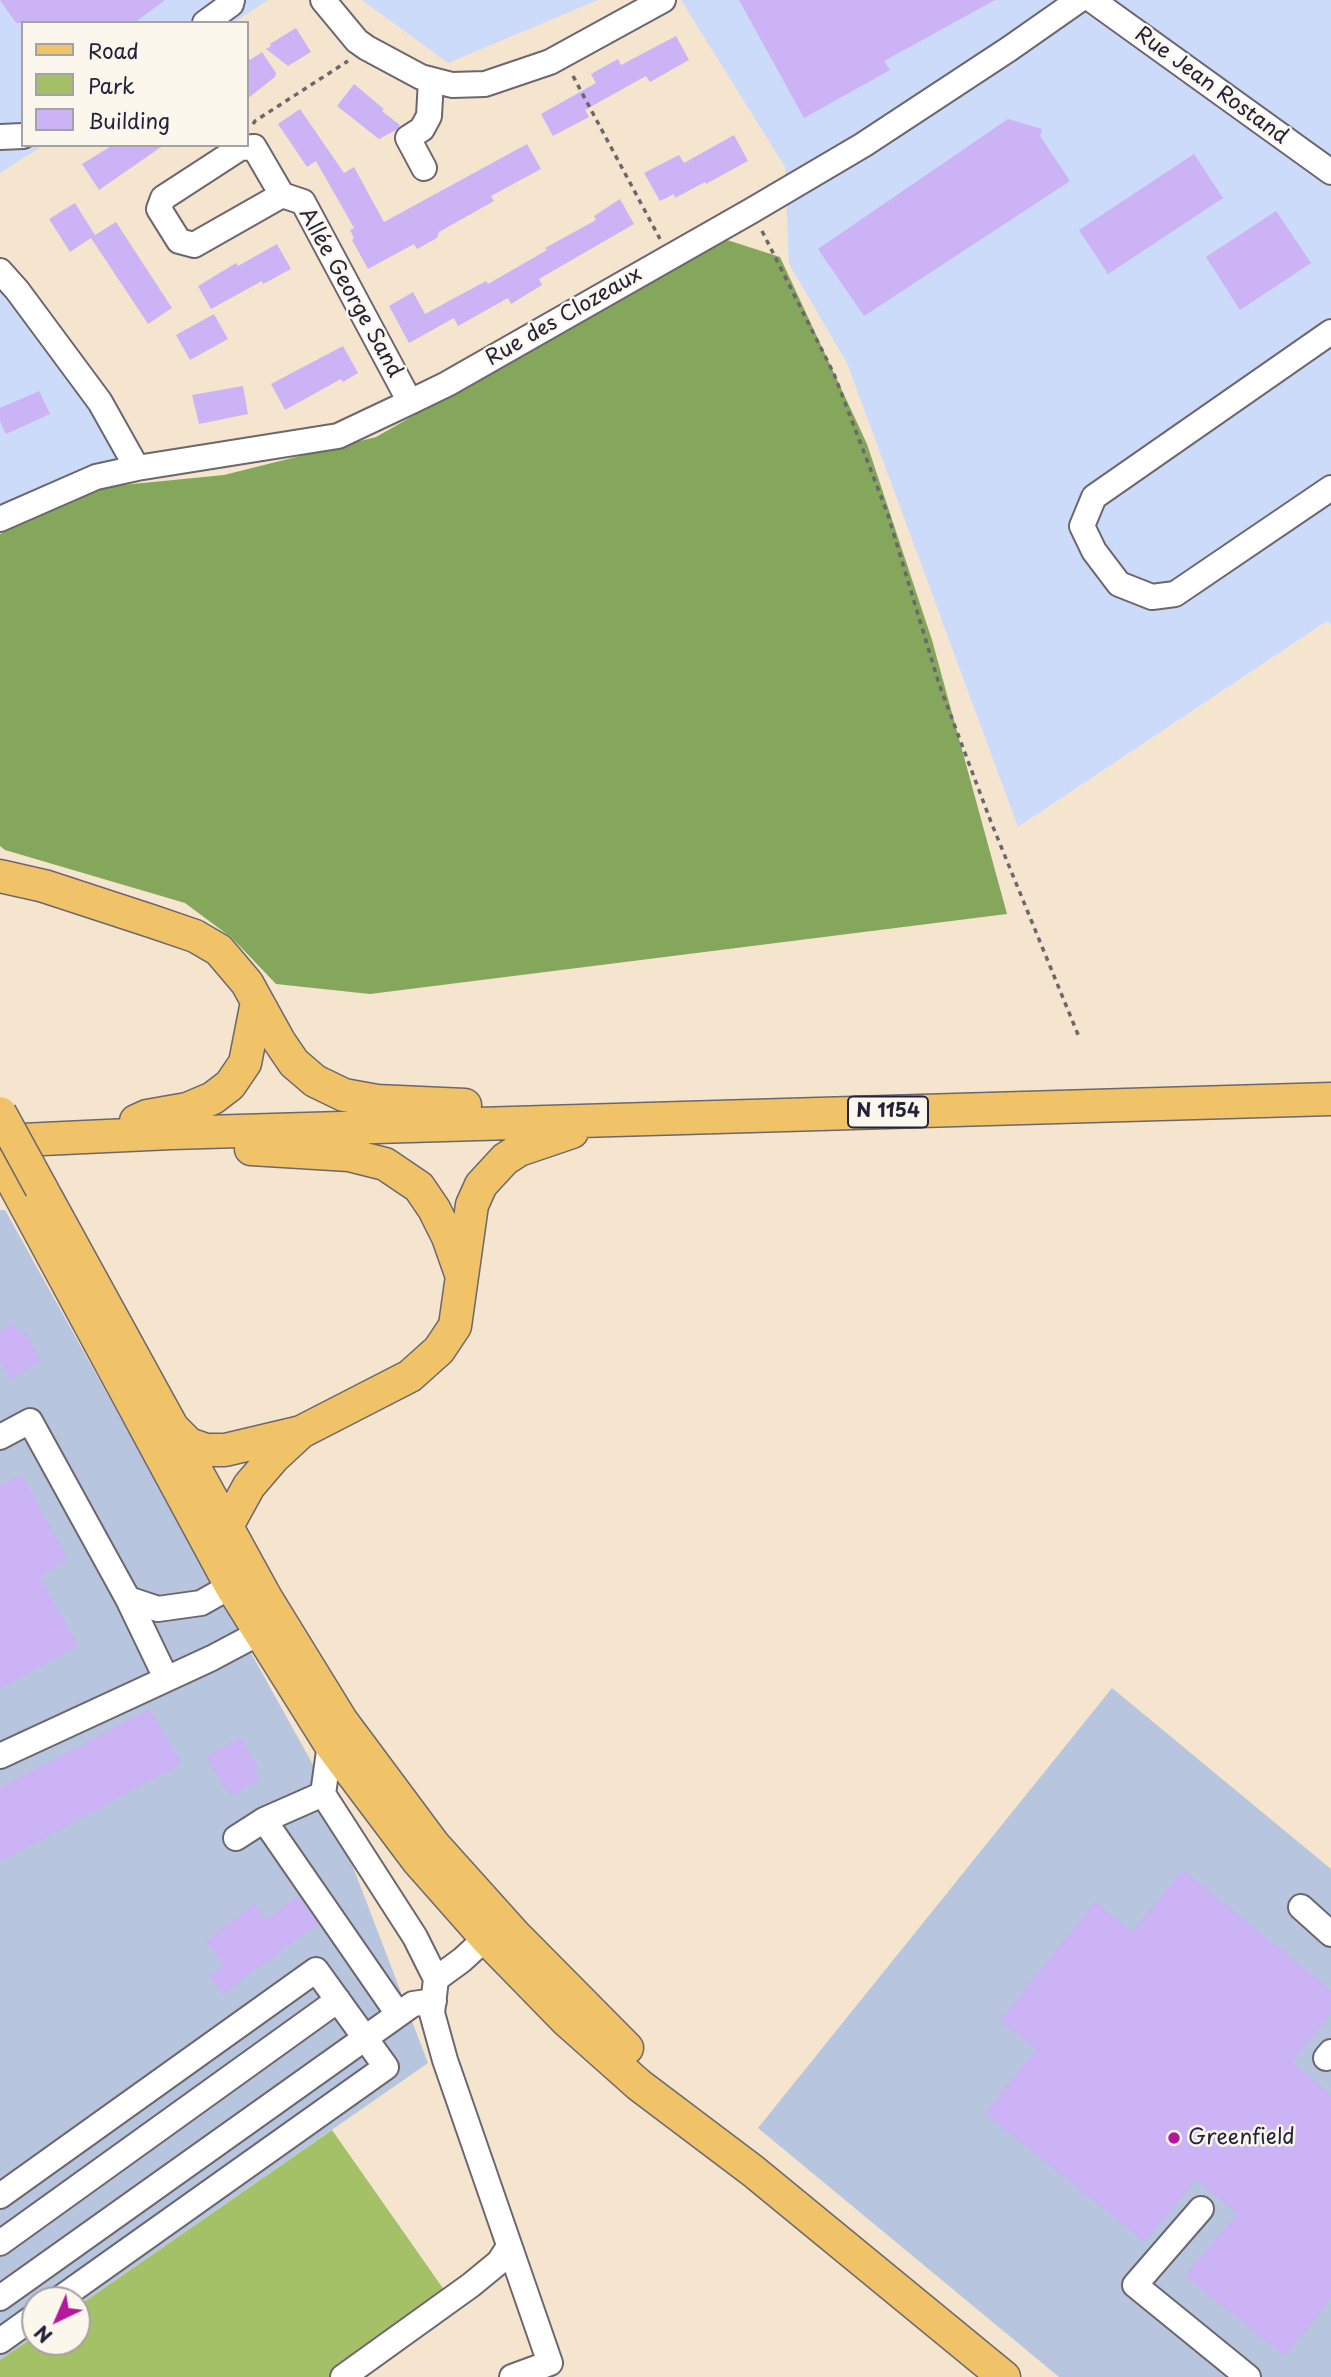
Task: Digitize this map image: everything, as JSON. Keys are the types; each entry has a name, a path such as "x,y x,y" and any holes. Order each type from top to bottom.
{"main road":[{"path":"0,876 44,886 195,936 219,950 247,983 294,1063 315,1082 344,1095 377,1101 468,1105 488,1124"},
{"path":"101,1137 147,1116 187,1109 213,1098 230,1084 245,1063 257,1002"},
{"name":"N 1154","path":"0,1141 171,1133 1331,1099"},
{"path":"0,1113 29,1189 195,1484 227,1526 266,1598 341,1720 387,1785 496,1927"},
{"path":"175,1430 189,1444 205,1450 225,1450 302,1432 410,1376 439,1350 455,1326 472,1205 481,1185 519,1150 606,1121"},
{"path":"171,1133 216,1147 349,1155 385,1164 419,1187 434,1209 448,1237 462,1277"},
{"path":"0,1158 29,1189 175,1430 231,1586 330,1744 418,1861 496,1927 753,2171 1004,2377"},
{"path":"227,1526 249,1486 273,1458 302,1432"},
{"path":"195,1484 225,1450"},
{"path":"195,1484 230,1492 249,1486"}],"street":[{"path":"208,21 231,4 232,0"},
{"path":"323,0 357,41 367,48 421,77 452,85 485,84 550,62 663,0"},
{"name":"Rue des Clozeaux","path":"0,519 96,477 338,436 410,402 751,211 885,130 1009,50 1079,0"},
{"name":"Rue Jean Rostand","path":"1092,0 1331,172"},
{"path":"424,168 408,138 422,129 429,116 431,80"},
{"path":"0,137 21,136"},
{"name":"Allée George Sand","path":"282,195 194,245 179,241 159,209 163,198 240,148 254,147 282,195 303,202 410,402"},
{"path":"0,271 18,290 100,402 137,468"},
{"path":"1331,332 1094,497 1082,526 1094,551 1119,584 1152,597 1175,593 1331,488"},
{"path":"0,1437 30,1421 128,1599 166,1678"},
{"path":"0,1756 226,1651 259,1633 266,1598 231,1586 201,1603 158,1609 128,1599"},
{"path":"330,1744 323,1794 415,1937 435,1990 432,2012 444,2060 550,2363 512,2377"},
{"path":"236,1838 264,1820 323,1794"},
{"path":"264,1820 398,2014"},
{"path":"1301,1906 1331,1934"},
{"path":"0,2298 435,1990 496,1927"},
{"path":"0,2196 316,1970 386,2067 78,2286"},
{"path":"0,2243 338,2000"},
{"path":"1201,2208 1135,2285 1248,2377"},
{"path":"343,2377 471,2286 499,2262 508,2248"},
{"path":"0,2341 21,2326"}],"path":[{"path":"251,128 255,121 367,48"},
{"path":"562,56 670,257"},
{"path":"751,211 834,374 888,515 939,684 991,822 1079,1037"}],"shaded area":[{"path":"0,0 268,0 236,21 21,21 21,147 41,147 0,173"},
{"path":"362,0 598,0 448,63"},
{"path":"681,0 1331,0 1331,625 1327,621 1018,827 847,363 789,264 785,167"},
{"path":"0,262 145,464 0,523"},
{"path":"0,1210 5,1210 316,1770 428,2063 91,2297 91,2286 21,2286 21,2346 0,2360"},
{"path":"1112,1688 1331,1869 1331,2377 1059,2377 758,2128"}],"green space":[{"path":"724,239 780,257 867,444 932,640 1007,914 370,994 276,984 232,938 185,903 5,850 0,846 0,534 92,488 224,475 376,437"},
{"path":"332,2130 447,2294 330,2377 0,2377 0,2360 21,2346 21,2356 91,2356 91,2297"}],"building":[{"path":"0,0 165,0 137,21 16,23"},
{"path":"739,0 995,0 884,61 890,70 804,118"},
{"path":"296,28 311,52 288,66 266,49"},
{"path":"676,36 689,60 650,82 646,76 585,110 589,117 553,136 541,114 596,83 591,74 618,59 621,65"},
{"path":"262,52 276,73 275,77 248,98 248,56 250,60"},
{"path":"354,84 400,125 396,130 379,139 337,106"},
{"path":"300,109 344,173 354,167 384,222 527,144 541,169 491,196 494,201 439,232 437,238 417,249 414,244 368,269 352,240 354,238 350,230 354,228 316,161 307,167 278,124"},
{"path":"1008,119 1042,129 1040,136 1070,181 864,316 818,249"},
{"path":"734,135 748,161 706,184 705,182 675,198 674,194 660,201 644,173 679,155 684,163"},
{"path":"110,147 161,147 99,190 82,164"},
{"path":"1194,154 1223,198 1108,274 1079,230"},
{"path":"620,199 634,224 539,279 542,285 511,304 508,298 458,326 454,318 409,343 389,306 413,292 425,314 486,281 488,284 547,250 545,248 596,220 594,216"},
{"path":"75,203 95,235 116,222 172,308 148,324 91,238 70,252 49,219"},
{"path":"1276,211 1311,263 1240,310 1206,257"},
{"path":"277,244 291,269 263,284 262,281 211,309 198,286 236,263 238,266"},
{"path":"214,314 228,339 190,360 176,335"},
{"path":"343,346 358,373 343,382 341,379 285,410 271,384"},
{"path":"243,386 248,414 199,424 192,395"},
{"path":"39,391 50,414 6,434 0,421 0,408"},
{"path":"14,1323 19,1333 24,1331 41,1361 10,1379 0,1362 0,1331"},
{"path":"21,1474 68,1559 40,1577 78,1646 0,1689 0,1486"},
{"path":"150,1709 181,1764 0,1862 0,1788"},
{"path":"240,1737 258,1768 254,1772 259,1780 232,1796 227,1788 224,1788 207,1757"},
{"name":"Greenfield","path":"1183,1870 1331,1990 1331,2014 1292,2062 1331,2095 1331,2299 1285,2356 1185,2276 1237,2213 1196,2180 1145,2242 985,2113 1036,2050 1000,2020 1095,1902 1132,1932"},
{"path":"298,1896 318,1924 223,1994 209,1976 224,1965 206,1941 255,1904 266,1920"}],"place":[{"name":"Greenfield","path":"1174,2138"}]}
